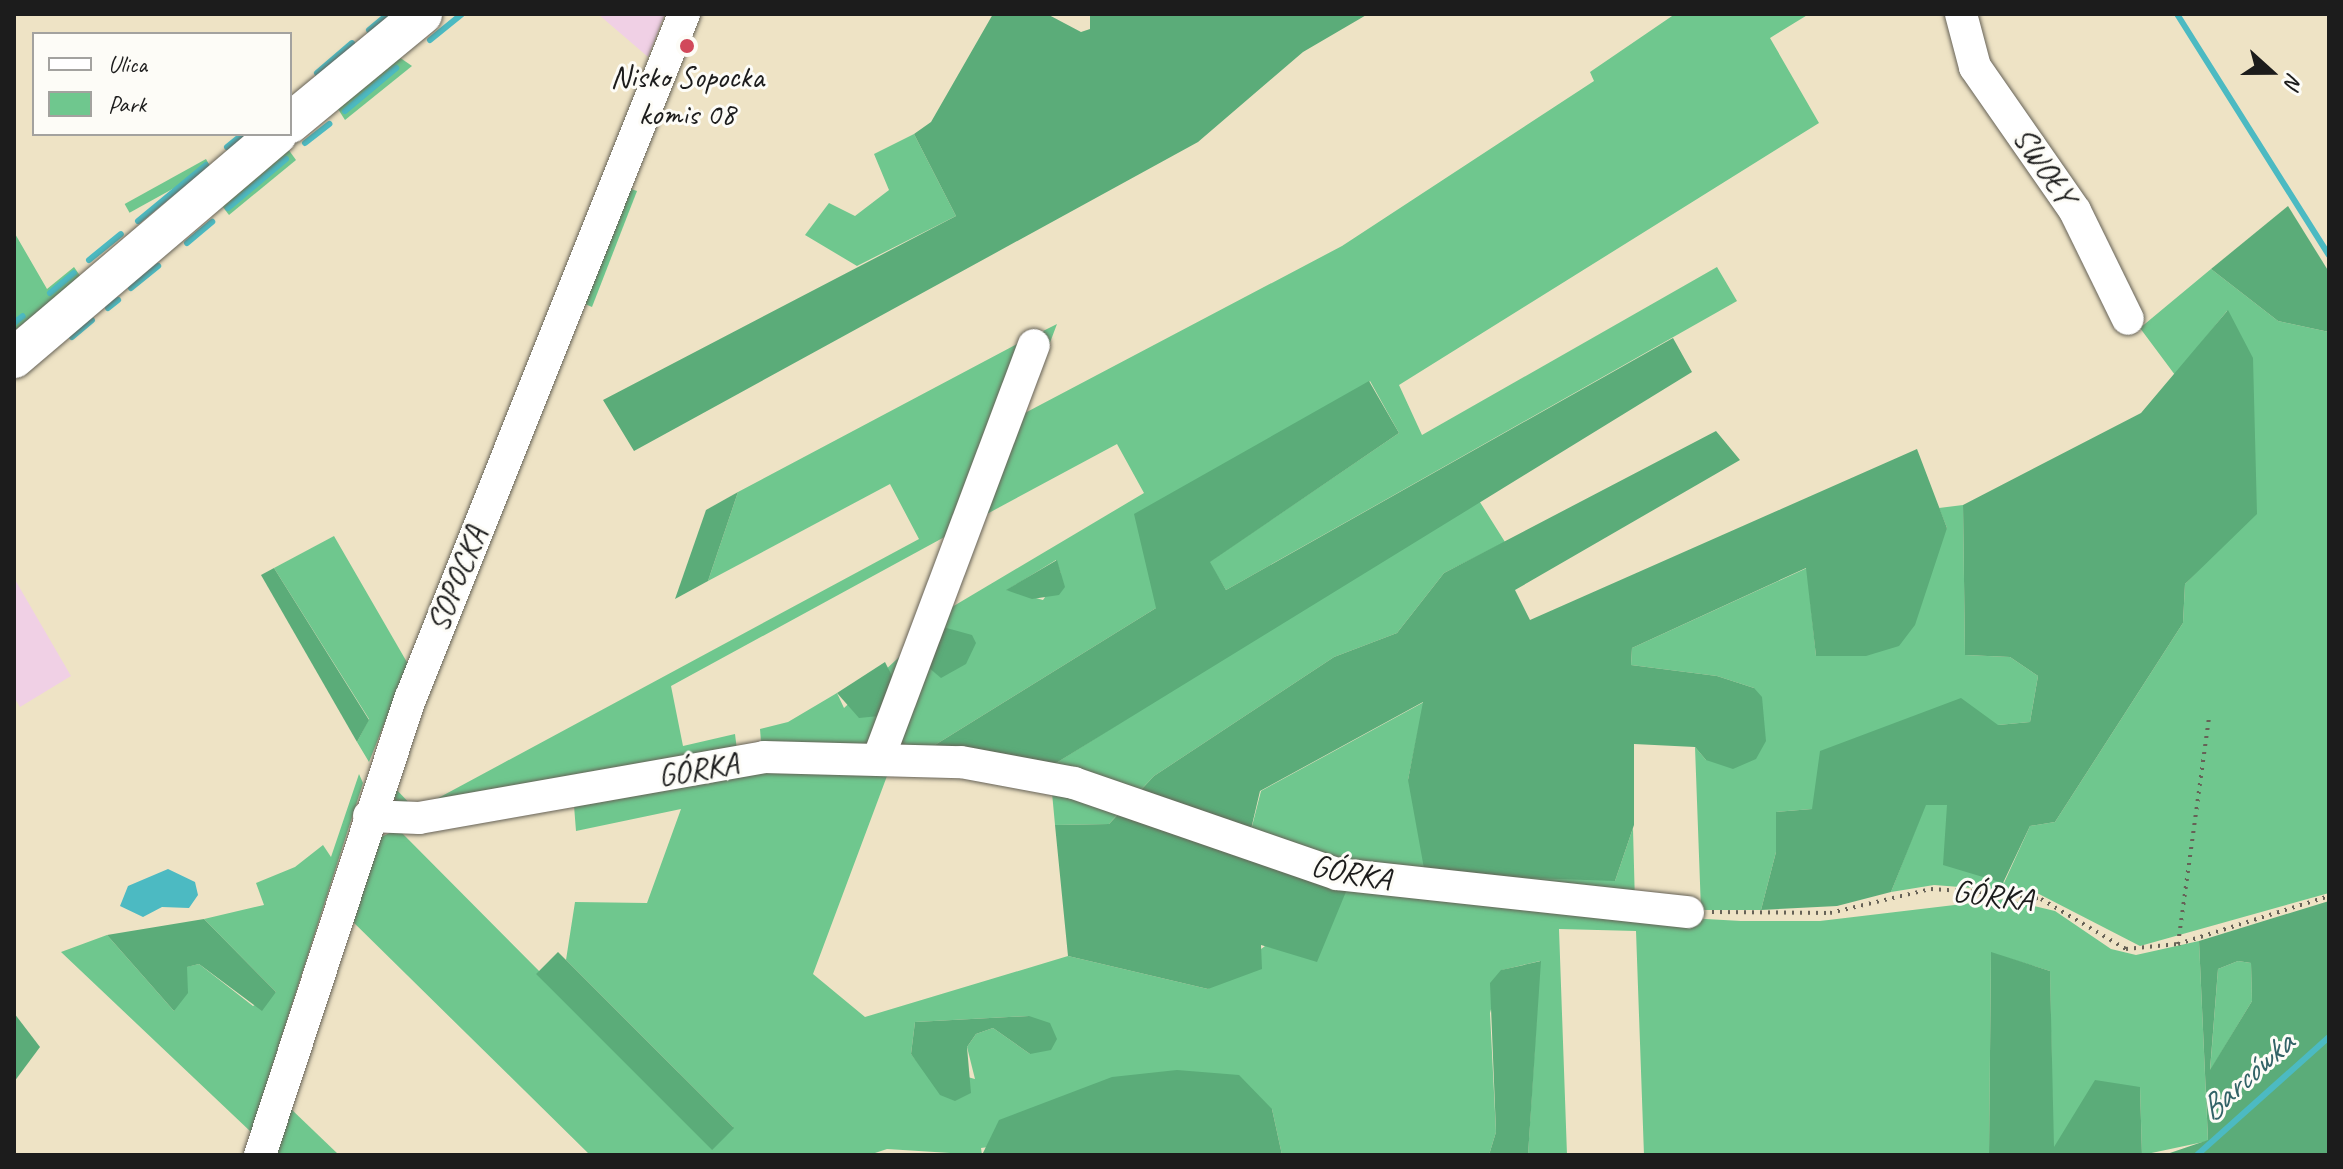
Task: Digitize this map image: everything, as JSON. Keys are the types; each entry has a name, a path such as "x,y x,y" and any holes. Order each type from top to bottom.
{"main road":[{"path":"292,121 422,14"},
{"path":"14,358 67,308 275,136"},
{"path":"14,342 67,308"}],"street":[{"name":"SOPOCKA","path":"260,1155 369,816 684,14"},
{"name":"SWOŁY","path":"1961,14 1975,67 2075,211 2128,319"},
{"path":"879,757 1034,345"},
{"name":"GÓRKA","path":"369,816 419,818 764,757 879,757 1074,783 1337,874 1688,912"}],"path":[{"path":"2178,944 2209,717"},
{"name":"GÓRKA","path":"1688,912 1830,913 1931,889 1996,893 2041,899 2126,949 2178,944 2329,896"}],"shaded area":[{"path":"598,14 665,14 648,57"},
{"path":"14,578 71,676 20,707 14,697"}],"green space":[{"path":"993,14 1047,14 1081,32 1090,29 1090,14 1368,14 1303,52 1198,142 634,451 603,400 956,216 914,134 931,122"},
{"path":"1675,14 1809,14 1770,38 1819,123 1399,385 1422,435 1717,267 1737,301 1226,590 1209,562 1399,433 1370,381 1156,608 922,753 890,750 1043,331 1057,324 1023,414 1342,246 1594,81 1590,72","holes":["1117,444 1144,493 952,607 985,515","1056,560 1061,574 1043,600 1007,590"]},
{"path":"399,57 412,66 345,120 338,109"},
{"path":"914,134 956,216 857,266 805,235 829,203 855,216 889,190 874,154"},
{"path":"288,149 296,160 229,215 222,206"},
{"path":"206,159 211,168 130,213 125,204"},
{"path":"631,189 637,191 592,307 585,304"},
{"path":"2288,206 2329,272 2329,332 2278,321 2211,269"},
{"path":"14,232 47,289 74,267 81,277 14,331"},
{"path":"2211,269 2278,321 2329,332 2329,893 2140,946 2037,893 1934,885 1891,892 1925,805 1947,804 2004,883 2030,826 2055,822 2183,623 2185,584 2206,562 2227,311 2175,375 2140,328"},
{"path":"2228,310 2253,358 2257,514 2185,584 2183,623 2055,822 2030,826 2003,883 1943,865 1947,805 1926,805 1891,892 1837,906 1761,910 1776,852 1776,812 1812,809 1820,751 1961,698 1998,725 2030,722 2038,676 2010,657 1965,655 1963,505 2141,413"},
{"path":"1032,336 921,629 950,534 671,686 683,746 735,734 738,758 417,813 396,808 393,786 416,810 919,539 890,484 708,581 738,492"},
{"path":"1673,338 1692,372 1048,768 922,753 1156,608 1134,514 1369,381 1399,433 1210,562 1226,590"},
{"path":"1716,431 1740,460 1515,590 1530,620 1917,449 1947,528 1915,625 1899,646 1866,656 1816,656 1806,568 1632,648 1631,665 1717,676 1754,688 1762,697 1766,741 1756,759 1733,769 1706,760 1695,747 1634,744 1634,825 1615,881 1425,874 1408,780 1423,702 1260,791 1248,842 1350,882 1317,962 1261,945 1262,969 1208,989 1068,956 1055,825 1109,824 1154,776 1334,657 1397,633 1444,573"},
{"path":"738,492 708,581 675,599 706,510"},
{"path":"1478,499 1505,542 1444,573 1397,633 1334,657 1154,776 1134,797 1048,768"},
{"path":"1963,505 1965,655 2010,657 2038,676 2030,722 1998,725 1812,809 1776,812 1776,852 1761,910 1701,910 1695,747 1706,760 1754,688 1717,676 1631,665 1632,648 1807,568 1816,656 1947,528 1939,508"},
{"path":"334,536 408,664 369,762 357,742 369,719 274,568"},
{"path":"1057,560 1065,587 1059,595 1032,599 1006,590"},
{"path":"274,568 369,720 357,742 261,575"},
{"path":"943,627 972,635 976,643 966,664 941,678 928,667"},
{"path":"909,648 873,747 762,755 760,729 788,722 837,693 844,708"},
{"path":"885,662 893,678 879,716 859,718 837,693"},
{"path":"1424,702 1408,780 1615,881 1633,828 1635,905 1566,899 1248,842 1261,791"},
{"path":"777,761 890,768 813,974 865,1017 1068,956 1208,989 1350,882 1583,912 1741,921 1820,921 2005,899 2055,911 2111,949 2136,955 2199,941 2208,1141 2142,1155 2140,1087 2053,1149 2050,971 1991,953 1989,1155 1644,1155 1636,931 1559,929 1567,1155 1528,1155 1540,961 1502,970 1490,1013 1496,1132 1489,1155 1282,1155 1272,1109 981,1148 982,1155 887,1149 869,1155 590,1155 347,916 381,837 398,829 707,1140 733,1127 566,960 575,902 647,903 681,809 576,831 573,793","holes":["1029,1016 1030,1054 993,1028 976,1034 967,1047 975,1079 919,1064 911,1054 915,1022"]},
{"path":"359,774 363,783 251,1132 61,952 107,935 174,1011 186,967 199,964 253,1006 276,992 204,919 264,905 256,883 295,867 323,845 331,857"},
{"path":"1051,782 1126,805 1109,824 1055,825"},
{"path":"2329,901 2329,1155 2164,1155 2208,1140 2199,941","holes":["2238,961 2251,963 2252,1001 2210,1070 2218,969"]},
{"path":"204,919 276,992 262,1011 199,964 187,967 188,993 174,1011 107,935"},
{"path":"558,952 734,1128 712,1150 536,974"},
{"path":"1991,952 2050,971 2054,1147 2095,1080 2140,1087 2142,1155 1989,1155"},
{"path":"1541,961 1528,1155 1489,1155 1496,1132 1490,983 1501,970"},
{"path":"2238,961 2251,963 2252,1001 2210,1071 2218,969"},
{"path":"14,1013 40,1047 14,1082"},
{"path":"1029,1016 1050,1023 1057,1039 1051,1050 1030,1054 993,1028 976,1034 967,1047 971,1093 955,1101 940,1095 911,1054 915,1022"},
{"path":"1177,1070 1239,1075 1272,1109 1282,1155 982,1155 999,1120 1112,1077"},
{"path":"290,1108 339,1155 273,1155"}],"water":[{"path":"168,869 195,882 198,895 189,908 162,907 143,917 120,906 128,886"}],"waterway":[{"path":"369,30 388,14"},
{"path":"430,40 462,14"},
{"path":"2177,14 2329,255"},
{"path":"317,73 352,43"},
{"path":"345,111 396,68"},
{"path":"305,143 329,124"},
{"path":"227,147 241,136"},
{"path":"228,208 286,159"},
{"path":"138,221 206,165"},
{"path":"187,243 212,222"},
{"path":"89,260 121,234"},
{"path":"131,288 158,266"},
{"path":"50,293 74,273"},
{"path":"108,308 118,300"},
{"path":"14,323 23,316"},
{"path":"72,337 92,320"},
{"name":"Barcówka","path":"2197,1155 2329,1037"}],"place":[{"name":"Nisko Sopocka komis 08","path":"687,46"}]}
